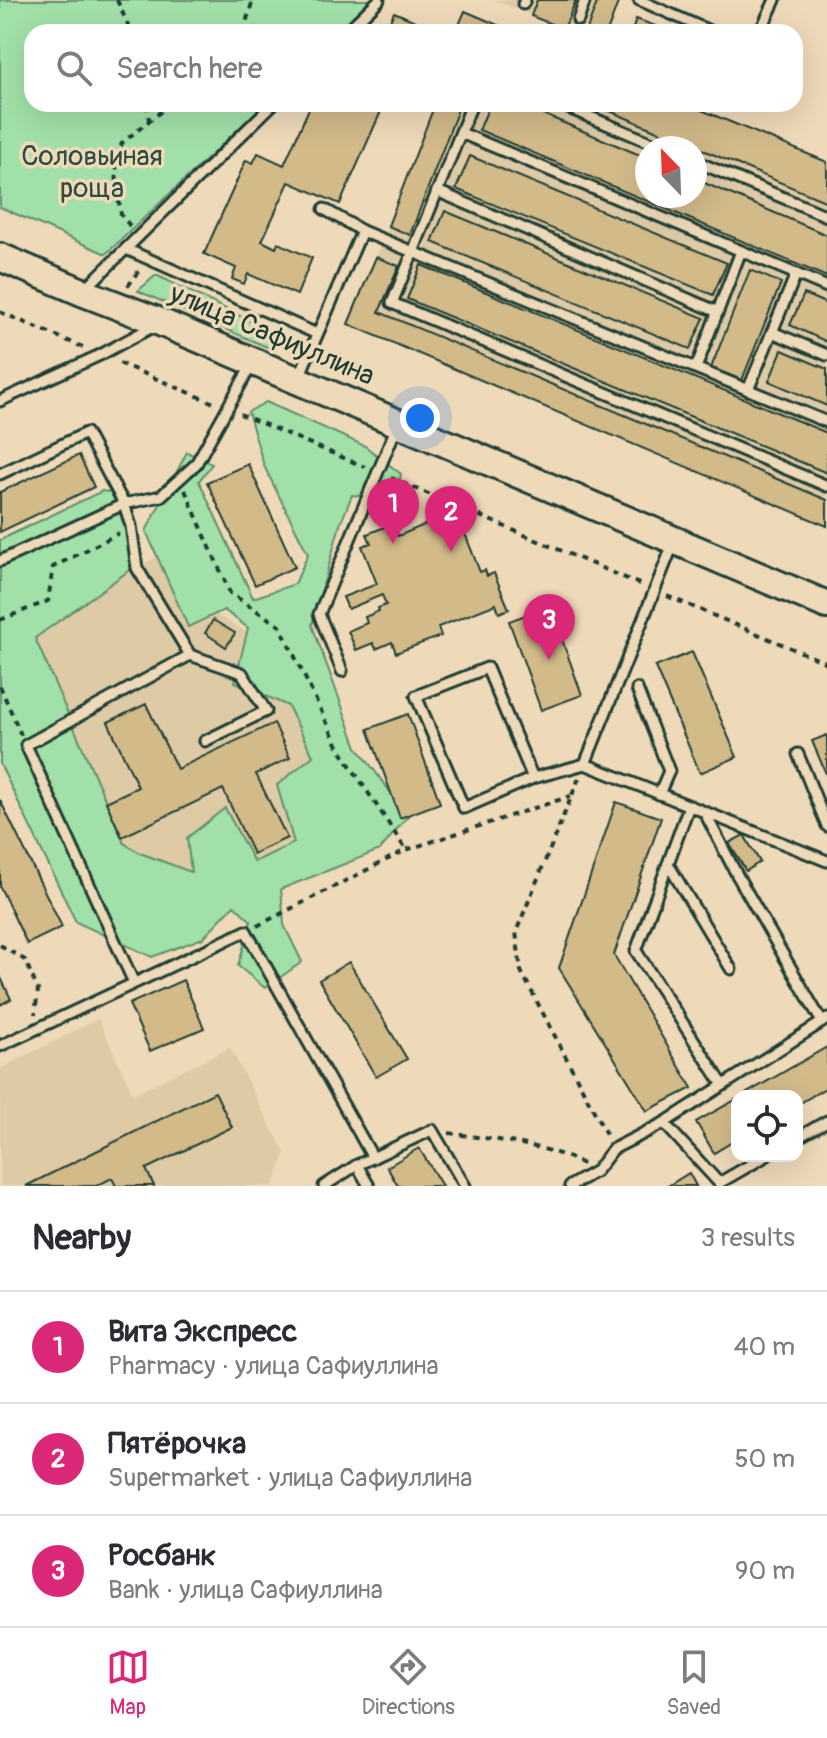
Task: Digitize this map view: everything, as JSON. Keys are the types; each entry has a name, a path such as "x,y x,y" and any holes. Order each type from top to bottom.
{"street":[{"name":"улица Сафиуллина","path":"0,257 827,605"}],"lane":[{"path":"354,24 379,0"},
{"path":"578,20 585,0"},
{"path":"639,0 694,24"},
{"path":"764,24 775,0"},
{"path":"82,292 265,112"},
{"path":"469,112 392,303 827,486"},
{"path":"578,112 635,136"},
{"path":"461,133 827,287"},
{"path":"707,166 827,216"},
{"path":"437,191 718,312"},
{"path":"324,209 362,231 827,422"},
{"path":"298,381 362,231"},
{"path":"126,249 317,334"},
{"path":"696,368 741,251"},
{"path":"748,390 796,274"},
{"path":"0,401 100,355 160,322"},
{"path":"772,332 827,355"},
{"path":"0,561 124,504 161,496 196,464 253,361"},
{"path":"342,671 319,614 398,423"},
{"path":"0,474 86,433 124,504 131,526 137,568 190,655 242,673 266,711 205,741"},
{"path":"585,764 674,540"},
{"path":"134,983 26,745 190,655"},
{"path":"533,778 487,668 416,696 464,808 533,778 585,764 826,859"},
{"path":"637,689 669,771 659,794"},
{"path":"798,754 827,826"},
{"path":"689,806 636,951 723,1085"},
{"path":"570,1186 596,1171 613,1149 664,1123 824,1021 737,875 705,813"},
{"path":"668,864 731,969"},
{"path":"0,1046 246,931 373,1158"},
{"path":"803,1135 827,1121"},
{"path":"664,1123 720,1185 756,1162"},
{"path":"324,1186 357,1165 432,1130 465,1186"},
{"path":"357,1165 369,1186"}],"path":[{"path":"117,0 128,24"},
{"path":"246,24 253,0"},
{"path":"148,112 149,120"},
{"path":"138,237 121,215 116,161 122,143 160,112"},
{"path":"0,312 827,663"},
{"path":"180,479 230,593 280,626 340,750 406,850"},
{"path":"0,620 48,601 53,567 131,526"},
{"path":"0,686 26,745"},
{"path":"585,764 516,932 521,971 613,1149"},
{"path":"246,931 406,850 571,796"},
{"path":"0,945 25,960 38,990 33,1030"},
{"path":"432,1130 538,1147 567,1156 596,1171"}],"shaded area":[{"path":"495,0 619,0 610,24 553,24"},
{"path":"432,112 706,112 827,162 827,526 348,324"},
{"path":"177,546 205,608 265,643 381,825 134,922 0,632"},
{"path":"98,1019 133,1094 230,1048 285,1154 273,1186 0,1186 0,1069"}],"green space":[{"name":"Соловьиная роща","path":"0,0 375,0 350,24 24,24 24,112 257,112 106,254 0,207"},
{"path":"156,275 281,336 277,344 269,348 138,291"},
{"path":"266,402 365,446 401,474 396,500 352,495 340,525 312,625 357,747 408,816 380,850 281,889 284,925 302,962 265,988 238,966 251,921 234,905 203,938 152,957 76,922 0,764 0,540 102,491 128,495 138,564 35,638 124,843 140,853 191,872 187,838 225,808 254,862 294,843 277,785 313,756 288,706 235,682 248,628 224,610 188,627 146,531 187,452 212,464 199,481 253,598 295,584 308,554 264,466 248,412"}],"building":[{"path":"537,0 576,0 566,24 551,24 531,16"},
{"path":"598,0 619,0 610,24 589,24"},
{"path":"465,11 495,24 459,24"},
{"path":"394,12 422,24 389,24"},
{"path":"307,112 381,112 340,204 289,182 262,241 276,248 278,243 312,258 297,295 248,274 244,284 232,279 236,268 204,254 246,160 253,163 258,153 284,165"},
{"path":"432,112 457,112 410,235 388,226"},
{"path":"487,112 538,112 635,153 635,196 479,130"},
{"path":"612,112 706,112 827,162 827,202 707,152 707,136 669,136"},
{"path":"470,156 727,263 713,295 456,189"},
{"path":"707,184 827,235 827,277 664,208 707,208"},
{"path":"445,211 704,318 690,349 432,242"},
{"path":"376,257 399,266 379,312 827,500 827,526 348,324"},
{"path":"421,265 827,433 827,473 407,299"},
{"path":"750,270 781,283 742,380 711,368"},
{"path":"804,294 827,304 827,342 790,325"},
{"path":"782,350 827,369 827,406 769,381"},
{"path":"79,455 94,487 0,532 0,492"},
{"path":"248,464 295,567 255,585 207,482"},
{"path":"448,515 460,521 480,572 485,570 487,576 494,573 509,609 499,613 496,604 438,627 441,636 396,653 392,642 376,649 373,643 356,650 348,631 367,623 365,617 386,605 382,595 348,609 343,597 377,584 362,546 371,543 367,534 387,526 390,533 396,531 398,536"},
{"path":"550,606 582,695 541,710 509,621"},
{"path":"213,620 235,633 226,647 205,633"},
{"path":"692,652 737,757 700,773 655,667"},
{"path":"146,704 177,769 274,723 290,758 256,774 287,838 253,854 223,789 122,837 106,802 138,787 108,722"},
{"path":"408,714 440,803 400,818 368,729"},
{"path":"827,735 827,776 812,741"},
{"path":"0,800 62,927 27,944 0,887"},
{"path":"616,802 661,818 614,955 692,1088 647,1111 559,968"},
{"path":"744,835 760,862 746,871 729,843"},
{"path":"349,962 407,1059 376,1077 319,980"},
{"path":"0,976 11,999 0,1005"},
{"path":"183,980 204,1028 150,1051 129,1004"},
{"path":"827,1047 827,1087 803,1101 803,1090 752,1090"},
{"path":"215,1092 232,1127 146,1169 154,1186 116,1186 112,1178 96,1186 26,1186"},
{"path":"731,1102 731,1143 714,1153 696,1122"},
{"path":"419,1148 442,1186 398,1186 387,1167"},
{"path":"689,1173 696,1186 668,1186"}],"place":[{"name":"Вита Экспресс","path":"393,544"},
{"name":"Пятёрочка","path":"451,552"},
{"name":"Росбанк","path":"549,660"}]}
